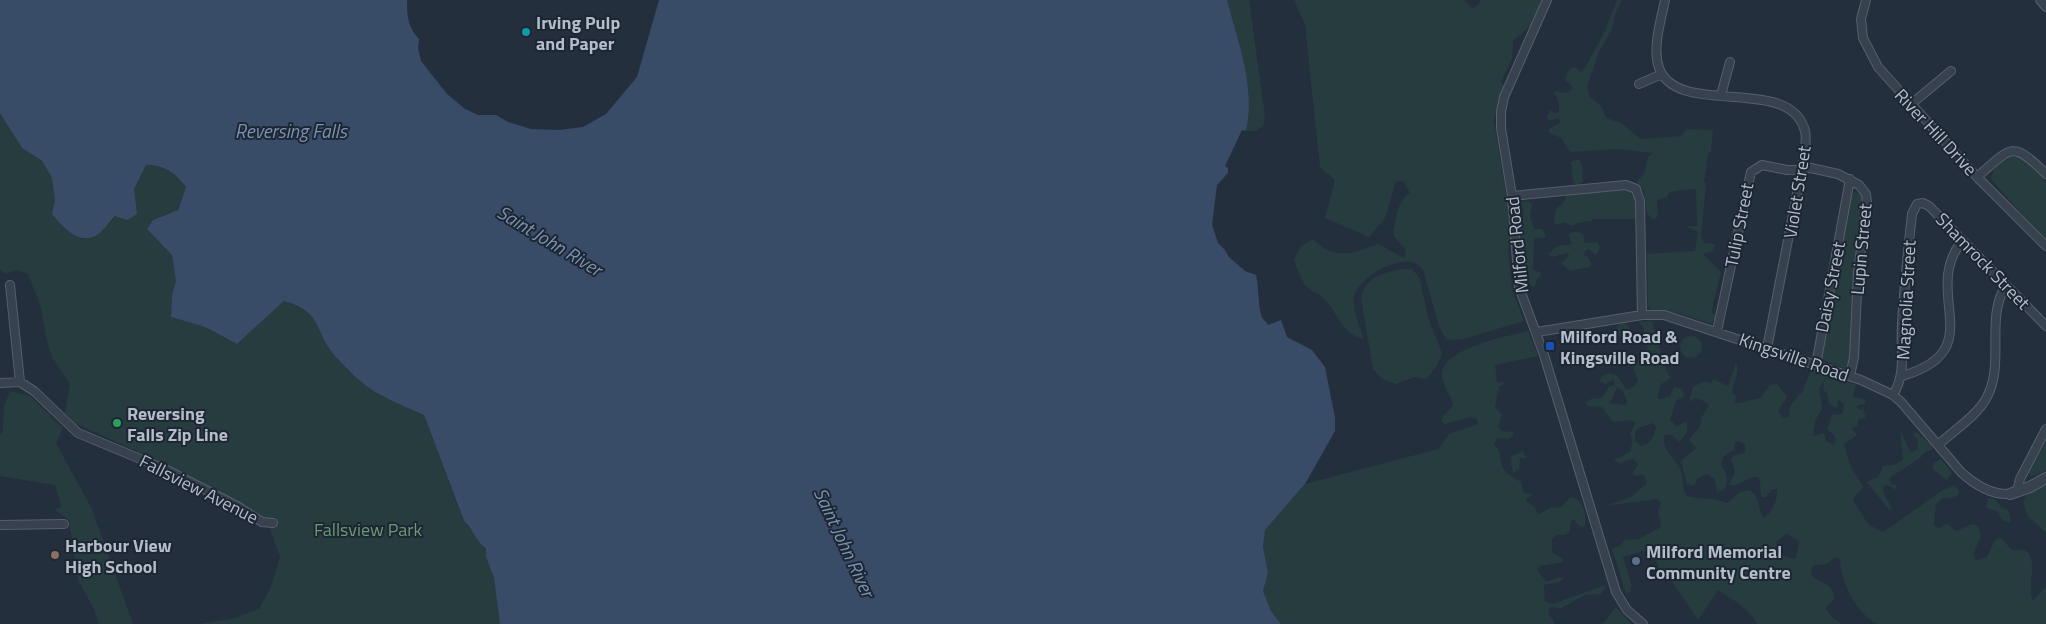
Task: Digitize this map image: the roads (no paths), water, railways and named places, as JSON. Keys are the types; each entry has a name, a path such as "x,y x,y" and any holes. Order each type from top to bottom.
{"street":[{"name":"Milford Road","path":"1547,0 1502,107 1501,128 1512,196 1518,282 1523,301 1537,332 1616,592 1627,610 1643,624"},
{"path":"1640,84 1662,74 1658,63 1657,50 1665,0"},
{"name":"River Hill Drive","path":"1866,0 1861,19 1866,46 1885,76 1977,177 2046,246"},
{"path":"2040,0 2046,7"},
{"path":"1721,95 1730,62"},
{"path":"1910,105 1951,71"},
{"name":"Violet Street","path":"1662,74 1668,82 1679,88 1781,104 1795,113 1800,120 1806,136 1789,242 1767,348"},
{"path":"1977,177 2004,154 2014,151 2026,155 2046,174"},
{"name":"Tulip Street","path":"1717,331 1736,248 1749,174 1756,167 1762,165 1787,170 1801,168"},
{"name":"Lupin Street","path":"1801,168 1814,168 1850,179 1862,188 1867,200 1858,272 1854,357 1850,376"},
{"name":"Daisy Street","path":"1816,365 1850,179"},
{"path":"1512,196 1626,185 1636,190 1640,201 1642,315"},
{"name":"Shamrock Street","path":"1917,204 1923,203 1929,206 2046,326"},
{"name":"Magnolia Street","path":"1893,395 1902,376 1902,324 1911,217 1917,204"},
{"path":"1902,376 1930,364 1941,356 1947,348 1949,327 1948,267 1953,253 1962,241"},
{"path":"0,383 20,382 10,285"},
{"path":"1938,444 1978,408 1989,393 1994,371 1998,305 2006,285"},
{"name":"Kingsville Road","path":"1537,332 1642,315 1670,316 1717,331 1850,376 1893,395 1972,482 1994,493 2014,493"},
{"name":"Fallsview Avenue","path":"20,382 34,391 78,433 167,470 237,506 262,522 273,523"},
{"path":"2014,493 2046,429"},
{"path":"2014,493 2046,478"},
{"path":"0,525 64,524"}],"water":[{"path":"0,0 407,0 409,21 412,30 419,39 418,48 421,61 447,94 465,109 478,115 496,115 508,122 531,129 559,130 583,127 606,114 637,77 659,0 1227,0 1244,65 1249,98 1249,114 1246,131 1242,130 1225,166 1228,168 1228,173 1217,185 1212,225 1218,243 1229,257 1245,271 1256,275 1260,311 1263,320 1268,325 1281,320 1287,337 1312,350 1325,367 1335,418 1335,431 1305,484 1265,530 1263,547 1268,573 1263,591 1271,611 1281,624 500,624 494,578 486,557 486,548 479,542 464,521 424,415 379,394 357,378 330,350 313,318 297,306 284,301 237,344 205,327 171,317 172,295 176,281 172,255 147,229 153,220 178,210 186,187 178,178 164,168 146,165 134,189 137,214 127,220 115,216 100,232 89,238 83,238 71,233 52,214 55,200 52,178 42,161 22,148 0,113"}],"place":[{"name":"Irving Pulp and Paper","path":"526,32"},
{"name":"Milford Road & Kingsville Road","path":"1550,346"},
{"name":"Reversing Falls Zip Line","path":"117,423"},
{"name":"Harbour View High School","path":"55,555"},
{"name":"Milford Memorial Community Centre","path":"1636,561"}],"water label":[{"name":"Reversing Falls","path":"291,130"},
{"name":"Saint John River","path":"550,240"},
{"name":"Saint John River","path":"845,542"}],"park label":[{"name":"Fallsview Park","path":"368,529"}]}
